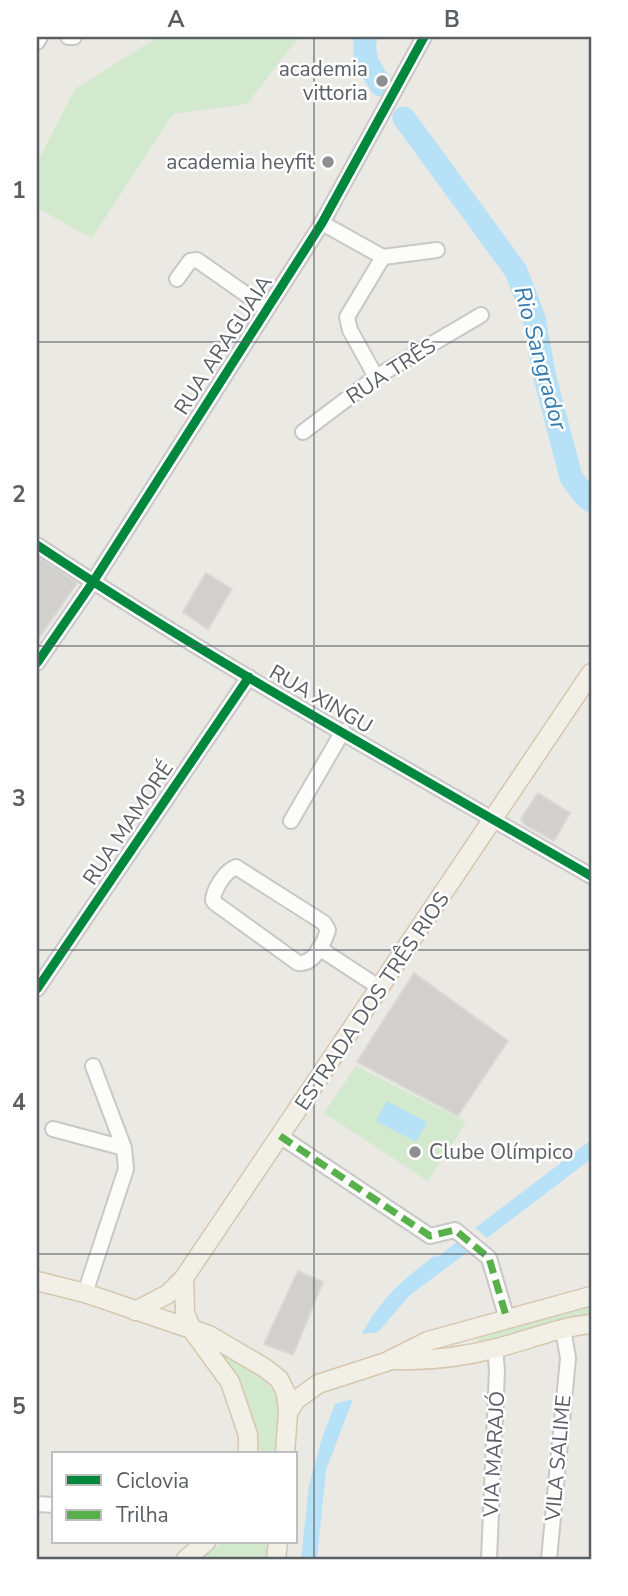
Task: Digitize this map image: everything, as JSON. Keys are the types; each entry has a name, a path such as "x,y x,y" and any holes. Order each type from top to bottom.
{"main road":[{"name":"ESTRADA DOS TRÊS RIOS","path":"135,1311 168,1294 184,1278 591,673"},
{"path":"184,1278 185,1313 192,1330 230,1382 248,1435 248,1452"},
{"path":"37,1281 85,1293 222,1342 279,1379 285,1389 288,1412 285,1452"},
{"path":"288,1412 296,1400 318,1384 392,1360 428,1341 591,1296"},
{"path":"392,1360 431,1361 495,1349 563,1329 591,1324"},
{"path":"186,1559 204,1544"}],"street":[{"path":"37,42 40,37"},
{"path":"68,37 74,37"},
{"name":"RUA ARAGUAIA","path":"37,663 93,582 322,223 424,37"},
{"path":"322,223 383,257 437,250"},
{"path":"376,377 350,330 346,317 383,257"},
{"path":"177,279 190,261 197,260 267,309"},
{"name":"RUA TRÊS","path":"303,432 376,377 481,314"},
{"name":"RUA XINGU","path":"37,545 249,677 591,876"},
{"name":"RUA MAMORÉ","path":"37,989 249,677"},
{"path":"292,821 342,732"},
{"path":"230,869 241,869 324,923 327,930 319,948 311,961 298,963 215,903 213,893 230,869"},
{"path":"319,948 380,988"},
{"path":"85,1293 126,1169 124,1148 93,1066"},
{"path":"54,1129 124,1148"},
{"path":"280,1136 430,1236 455,1230 489,1258 507,1319"},
{"name":"VILA SALIME","path":"549,1559 568,1358 563,1329"},
{"name":"VIA MARAJÓ","path":"489,1559 498,1370 495,1349"}],"green space":[{"path":"158,37 299,37 247,104 173,114 92,238 37,208 37,163 75,89"},
{"name":"Clube Olímpico","path":"356,1066 466,1122 428,1181 324,1113"},
{"path":"591,1303 591,1316 581,1316 478,1342 477,1338"},
{"path":"215,1348 255,1373 272,1389 280,1410 277,1452 254,1452 255,1439 250,1411 238,1385"},
{"path":"220,1544 269,1544 267,1559 201,1559"}],"water":[{"path":"558,428 578,477 591,494 591,511 575,492 566,473"},
{"path":"387,1101 427,1122 416,1142 376,1121"},
{"path":"591,1140 591,1159 487,1238 475,1228"},
{"path":"457,1242 469,1251 410,1295 378,1332 362,1334 377,1310 404,1280"},
{"path":"353,1399 326,1470 317,1559 301,1559 309,1485 322,1438 335,1404"}],"building":[{"path":"37,556 77,583 37,641"},
{"path":"206,573 232,589 208,629 183,612"},
{"path":"538,793 570,813 554,841 524,824 521,819"},
{"path":"414,973 508,1041 458,1116 357,1062"},
{"path":"298,1271 323,1282 293,1355 264,1344"}],"waterway":[{"name":"Rio Sangrador","path":"366,37 366,56 381,85"},
{"name":"Rio Sangrador","path":"404,118 516,271 534,318 545,378 571,477 591,501"}],"marked path":[{"path":"280,1136 430,1236 455,1230 489,1258 507,1319"}],"cycle path":[{"path":"37,663 93,582 322,223 424,37"},
{"path":"37,545 242,674 591,876"},
{"path":"37,989 249,677"}],"place":[{"name":"academia vittoria","path":"382,81"},
{"name":"academia heyfit","path":"328,162"},
{"name":"Clube Olímpico","path":"415,1152"}]}
